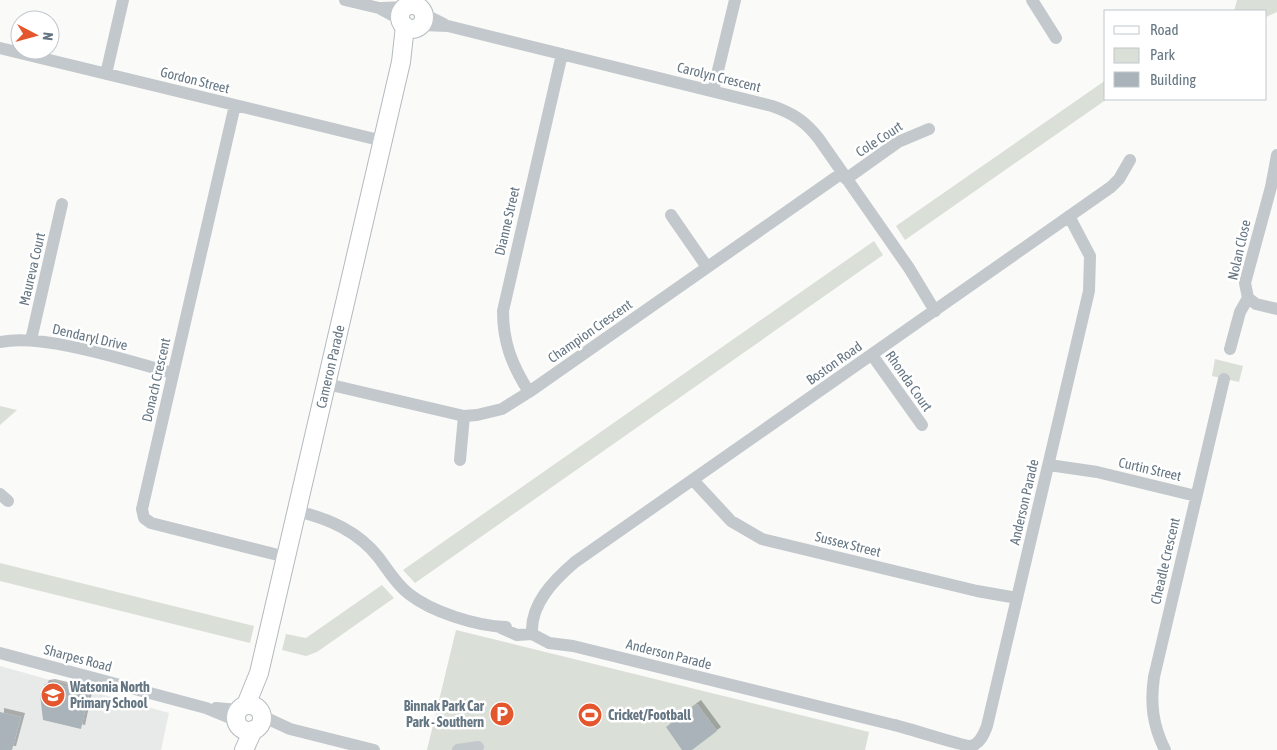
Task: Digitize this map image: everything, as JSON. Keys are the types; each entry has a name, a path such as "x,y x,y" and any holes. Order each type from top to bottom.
{"street":[{"path":"106,74 123,0"},
{"name":"Carolyn Crescent","path":"345,0 413,14 448,26 772,106 799,117 812,130 938,309"},
{"path":"713,91 735,0"},
{"path":"1032,0 1056,38"},
{"name":"Cameron Parade","path":"242,750 413,14"},
{"name":"Gordon Street","path":"0,48 383,141"},
{"name":"Dianne Street","path":"529,392 511,362 507,350 503,310 562,54"},
{"name":"Donach Crescent","path":"235,105 143,502 144,518 159,526 286,557"},
{"name":"Cole Court","path":"844,176 898,142 929,129"},
{"name":"Nolan Close","path":"1230,349 1240,312 1248,298 1245,282 1271,187 1277,155"},
{"name":"Boston Road","path":"534,628 551,587 575,562 1111,187 1119,179 1130,160"},
{"name":"Champion Crescent","path":"327,384 464,416 502,409 707,267 844,176"},
{"name":"Maureva Court","path":"30,340 62,204"},
{"path":"671,215 707,267"},
{"name":"Anderson Parade","path":"296,515 336,522 371,549 398,584 420,602 444,612 499,627 517,635 534,628 549,643 573,646 933,734 966,746 975,744 982,738 987,726 1089,292 1090,273 1087,247 1066,218"},
{"path":"1248,298 1256,304 1277,309"},
{"name":"Dendaryl Drive","path":"0,342 30,340 59,344 173,372"},
{"name":"Rhonda Court","path":"872,354 922,425"},
{"name":"Cheadle Crescent","path":"1165,750 1154,720 1152,691 1224,379"},
{"path":"460,460 464,416"},
{"name":"Curtin Street","path":"1050,461 1196,496"},
{"name":"Sussex Street","path":"697,477 720,509 740,527 762,539 1016,601"},
{"name":"Sharpes Road","path":"0,653 206,708 374,750"},
{"path":"458,750 478,748"}],"shaded area":[{"name":"Watsonia North Primary School","path":"0,666 169,713 161,750 0,750"}],"green space":[{"path":"1237,0 1277,0 1277,12 1267,17 1267,10 1234,10"},
{"path":"1104,81 1104,100 1106,100 905,240 896,226"},
{"path":"874,241 883,255 415,583 403,570"},
{"path":"1215,359 1243,366 1239,382 1212,376"},
{"path":"0,406 17,410 0,425"},
{"path":"0,563 254,626 250,643 0,581"},
{"path":"382,585 394,598 317,652 306,656 282,650 286,634 306,638"},
{"path":"456,630 869,732 865,750 427,750"}],"building":[{"path":"51,683 89,692 81,729 43,720 40,695 45,684"},
{"path":"697,704 717,731 692,750 682,750 666,727"},
{"path":"0,712 21,717 12,750 0,750"}],"place":[{"name":"Watsonia North Primary School","path":"53,695"},
{"name":"Binnak Park Car Park - Southern","path":"502,714"},
{"name":"Cricket/Football","path":"590,715"}]}
